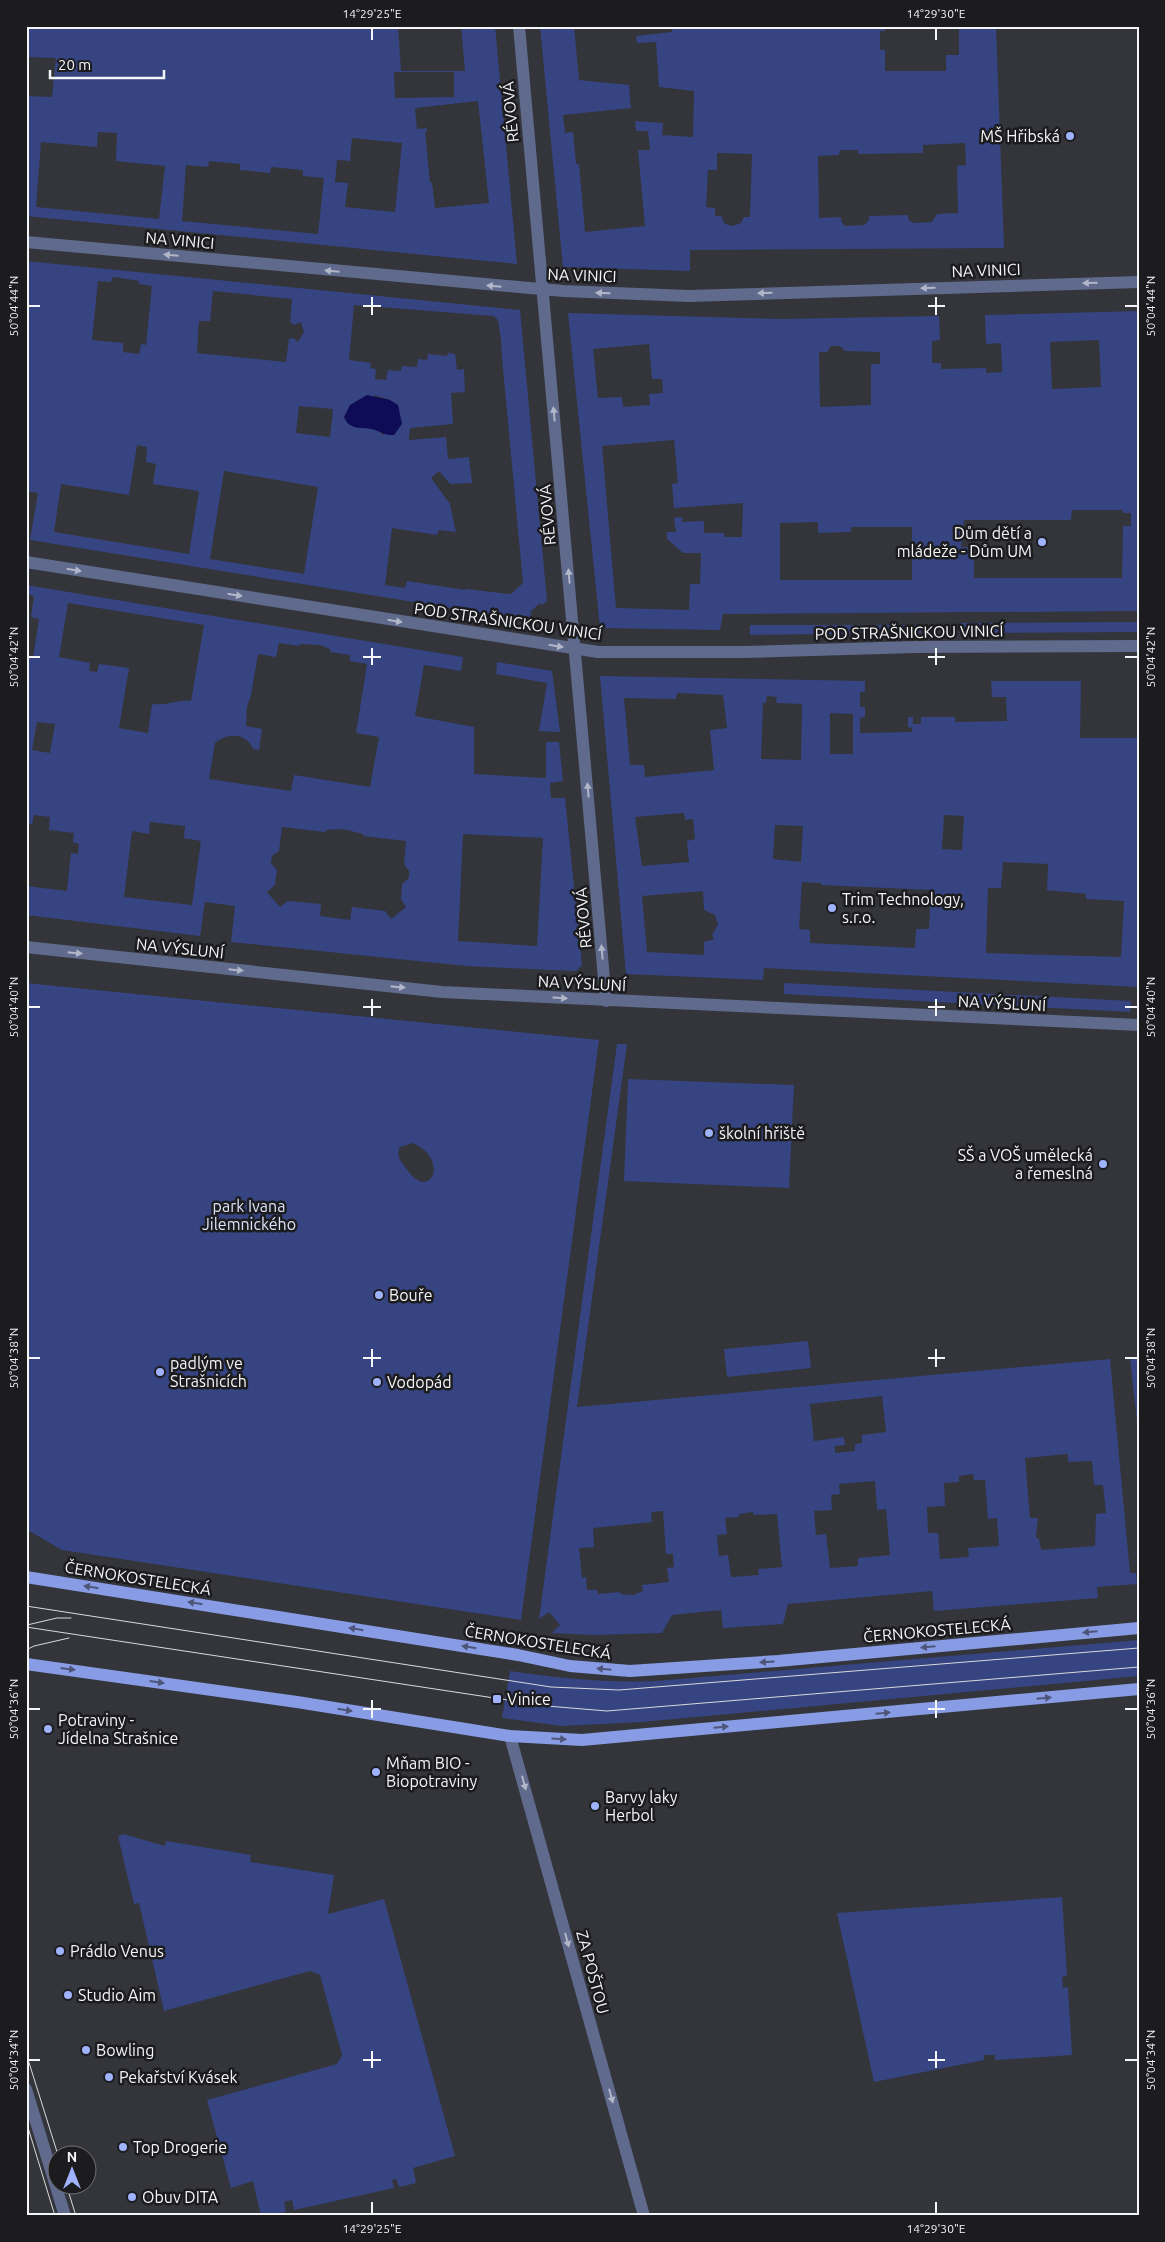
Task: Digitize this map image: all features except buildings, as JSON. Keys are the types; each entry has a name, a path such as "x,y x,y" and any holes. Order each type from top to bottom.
{"main road":[{"name":"ČERNOKOSTELECKÁ","path":"26,1576 518,1655 570,1666 630,1671 778,1661 1139,1628"},
{"path":"26,1664 307,1703 510,1736 582,1740 1139,1689"}],"street":[{"name":"RÉVOVÁ","path":"519,26 606,1001"},
{"name":"NA VINICI","path":"26,242 543,290 689,296 1139,282"},
{"name":"POD STRAŠNICKOU VINICÍ","path":"26,562 598,652 743,652 915,647 1139,646"},
{"name":"NA VÝSLUNÍ","path":"26,947 442,992 1139,1025"},
{"name":"ZA POŠTOU","path":"510,1736 644,2216"},
{"path":"26,2089 65,2216"}],"green space":[{"path":"26,26 398,26 401,71 465,71 461,26 495,26 517,264 26,216 26,96 52,97 56,58 26,57","holes":["394,72 454,72 454,97 395,98","478,101 489,203 435,208 432,183 430,182 425,132 427,128 417,129 415,108","98,132 117,133 116,161 165,166 159,219 36,207 41,142 97,147","352,138 402,143 395,212 345,207 348,183 335,182 337,160 350,161","209,161 240,164 240,170 270,173 271,167 303,170 303,176 324,178 318,234 182,221 186,165 208,167"]},
{"path":"540,26 574,26 579,80 629,85 631,108 563,115 565,133 573,132 576,164 579,164 585,232 645,226 638,150 650,150 648,131 636,131 635,121 663,123 662,135 693,137 694,91 659,87 656,42 637,43 636,36 672,32 672,26 885,26 885,31 880,31 880,50 885,50 885,71 946,71 946,55 959,55 959,29 948,28 948,26 996,26 1004,248 690,250 690,271 563,267","holes":["965,143 966,165 957,166 958,213 937,214 932,222 913,223 908,219 908,215 869,216 869,220 864,225 845,226 841,221 841,217 819,218 818,156 839,155 840,150 858,150 858,154 923,153 923,145","717,153 752,154 750,217 744,217 741,223 733,226 725,224 721,216 715,216 715,208 706,207 708,170 717,170"]},
{"path":"26,261 520,310 547,601 542,605 540,603 530,612 532,614 526,620 30,540 38,493 26,491","holes":["112,278 139,281 139,284 152,286 146,345 141,344 139,354 123,352 123,343 92,340 98,281 111,282","213,291 292,299 290,322 294,325 301,322 304,332 298,342 293,338 289,339 286,362 197,353 199,321 210,321","354,305 493,316 498,320 523,583 511,594 466,590 407,581 405,588 385,585 392,528 437,535 439,530 456,532 450,504 431,478 439,471 450,484 472,483 469,457 448,459 446,437 409,440 410,428 453,424 451,393 465,392 464,369 457,370 455,354 448,353 447,356 428,354 427,360 418,359 417,367 402,366 401,371 388,370 386,380 375,379 376,369 370,368 371,363 349,360","374,395 390,400 384,435 375,429","299,406 333,409 330,437 296,433","137,445 147,447 146,462 156,464 153,484 199,491 189,554 54,532 61,484 129,495","224,471 318,487 304,574 210,559"]},
{"path":"1139,311 1139,611 723,614 720,630 600,628 568,313 781,319 939,316 940,340 932,341 932,363 941,363 941,369 986,368 986,373 1002,372 1001,343 986,344 985,315","holes":["1099,340 1101,387 1052,389 1050,342","649,344 652,379 662,379 663,393 649,394 650,405 623,407 622,397 598,398 593,349","831,346 840,346 845,351 880,352 880,364 871,364 871,405 820,407 819,352 827,352","674,440 678,483 672,484 674,508 743,503 742,537 725,537 724,533 704,533 704,521 682,522 682,517 674,518 676,532 667,532 667,539 683,553 701,553 700,584 690,584 689,610 616,608 602,446","1072,510 1122,510 1123,513 1131,513 1131,526 1123,526 1122,578 974,578 974,548 961,547 964,520 1071,520","818,522 818,533 851,532 851,527 912,527 912,580 780,580 780,523"]},
{"path":"26,585 463,657 461,671 424,665 415,716 474,727 474,774 546,778 546,742 559,742 563,781 550,783 551,798 565,798 582,965 576,971 466,966 231,942 235,906 205,902 200,936 26,915 26,886 67,891 71,853 78,854 79,844 73,842 74,833 49,830 50,817 34,815 32,824 26,823 26,656 33,657 39,619 31,617 34,596 26,594","holes":["68,603 204,625 191,701 152,704 148,733 119,728 129,668 99,664 97,672 89,671 90,663 59,657","279,643 299,646 300,644 320,645 330,649 330,652 350,655 350,661 367,664 356,733 379,737 370,787 294,775 291,791 209,779 215,743 225,737 241,737 246,739 253,749 259,750 262,729 246,726 247,707 258,654 276,657","37,722 55,724 50,753 32,750","150,822 185,826 184,838 201,841 192,905 124,897 132,831 149,834","282,827 325,832 326,830 342,829 363,834 363,836 406,841 404,864 409,871 409,878 402,884 401,899 406,907 391,919 385,911 352,907 350,920 320,916 321,904 288,901 280,907 267,892 275,885 277,870 271,863 272,856 279,851","463,834 543,838 537,946 458,941"]},
{"path":"1139,622 1139,632 959,633 959,623"},
{"path":"750,625 921,625 921,633 750,635"},
{"path":"497,662 552,671 560,732 539,731 547,683 496,674"},
{"path":"600,676 865,681 865,692 860,692 860,707 865,707 865,717 860,718 860,733 912,732 912,728 908,727 908,717 913,717 913,724 921,724 921,717 955,717 955,722 1007,721 1006,697 992,697 991,681 1081,681 1080,738 1139,738 1139,987 764,968 763,980 626,974","holes":["677,693 723,695 727,728 710,730 714,770 645,777 644,765 630,765 624,698 676,699","767,696 777,697 776,703 802,704 801,760 761,759 763,703 766,703","830,713 853,714 853,754 830,754","684,813 685,820 693,819 695,839 687,841 689,862 642,866 635,817","944,815 964,816 962,850 942,849","775,825 803,826 801,862 773,859","1003,862 1048,864 1047,890 1086,894 1086,899 1124,901 1121,957 986,953 988,888 1001,888","802,882 821,883 821,885 931,890 929,929 916,929 915,948 810,943 810,930 799,929","703,891 704,910 715,915 718,924 712,935 714,939 704,942 704,955 647,952 642,896"]},
{"name":"park Ivana Jilemnického","path":"26,983 599,1040 521,1620 62,1550 26,1529","holes":["413,1143 430,1156 434,1171 432,1177 428,1181 423,1182 411,1174 400,1160 398,1154 400,1147"]},
{"path":"784,983 1131,1001 1130,1012 784,994"},
{"path":"617,1044 627,1044 577,1407 1110,1359 1130,1573 1136,1573 1137,1584 1097,1587 1098,1598 934,1611 932,1591 788,1604 783,1624 723,1628 721,1610 672,1615 662,1633 593,1635 552,1633 560,1625 549,1612 539,1619","holes":["882,1396 886,1432 862,1435 862,1443 855,1444 855,1451 835,1453 835,1446 845,1445 844,1437 814,1441 810,1404","1068,1454 1068,1462 1092,1461 1094,1485 1103,1485 1106,1513 1096,1514 1095,1546 1041,1550 1039,1539 1036,1537 1038,1518 1030,1518 1025,1458","973,1474 974,1480 985,1480 988,1519 997,1518 999,1546 968,1548 969,1557 940,1559 938,1533 928,1533 927,1507 945,1506 944,1483 959,1482 959,1476","875,1481 877,1510 886,1509 890,1555 858,1558 858,1566 830,1568 826,1534 816,1535 814,1511 832,1510 831,1495 840,1494 839,1484","663,1511 666,1554 673,1554 674,1567 667,1568 669,1582 642,1585 643,1591 633,1595 621,1594 620,1592 598,1594 597,1590 587,1590 586,1577 582,1578 579,1548 594,1547 593,1528 652,1522 651,1512","753,1512 754,1515 777,1514 782,1567 758,1569 759,1575 731,1577 728,1555 719,1556 717,1535 727,1534 725,1518 739,1517 739,1514"]},
{"name":"školní hřiště","path":"628,1079 794,1085 789,1188 624,1181"},
{"path":"808,1341 811,1368 727,1377 724,1349"},
{"path":"1139,1357 1139,1439 1130,1358"},
{"path":"1139,1640 1139,1676 642,1722 561,1726 502,1718 510,1671 583,1679 656,1681"},
{"path":"123,1834 165,1846 166,1841 251,1855 250,1862 334,1875 328,1914 384,1899 455,2156 413,2168 416,2183 399,2187 396,2179 392,2180 394,2188 294,2210 292,2200 284,2202 286,2212 261,2216 253,2181 231,2188 207,2100 337,2064 342,2055 320,1975 310,1971 164,2011 139,1903 134,1904 118,1836"},
{"path":"1062,1897 1067,1976 1062,1977 1063,1988 1068,1987 1072,2055 995,2060 995,2055 984,2055 984,2060 874,2082 837,1913"}],"shaded area":[{"path":"367,395 390,400 398,405 402,424 394,435 354,427 347,422 344,417 350,405"}],"tram line":[{"path":"26,1606 551,1687 619,1690 1139,1648"},
{"path":"27,1625 57,1618 71,1618"},
{"path":"26,1627 547,1706 607,1711 1139,1667"},
{"path":"26,1650 34,1646 69,1638"},
{"path":"26,2053 55,2144"},
{"path":"26,2121 55,2216"},
{"path":"69,2194 76,2216"}],"place":[{"name":"MŠ Hřibská","path":"1070,136"},
{"name":"Dům dětí a mládeže - Dům UM","path":"1042,542"},
{"name":"Trim Technology, s.r.o.","path":"832,908"},
{"name":"školní hřiště","path":"709,1133"},
{"name":"SŠ a VOŠ umělecká a řemeslná","path":"1103,1164"},
{"name":"Bouře","path":"379,1295"},
{"name":"padlým ve Strašnicích","path":"160,1372"},
{"name":"Vodopád","path":"377,1382"},
{"name":"Vinice","path":"497,1699"},
{"name":"Potraviny - Jídelna Strašnice","path":"48,1729"},
{"name":"Mňam BIO - Biopotraviny","path":"376,1772"},
{"name":"Barvy laky Herbol","path":"595,1806"},
{"name":"Prádlo Venus","path":"60,1951"},
{"name":"Studio Aim","path":"68,1995"},
{"name":"Bowling","path":"86,2050"},
{"name":"Pekařství Kvásek","path":"109,2077"},
{"name":"Top Drogerie","path":"123,2147"},
{"name":"Obuv DITA","path":"132,2197"}]}
